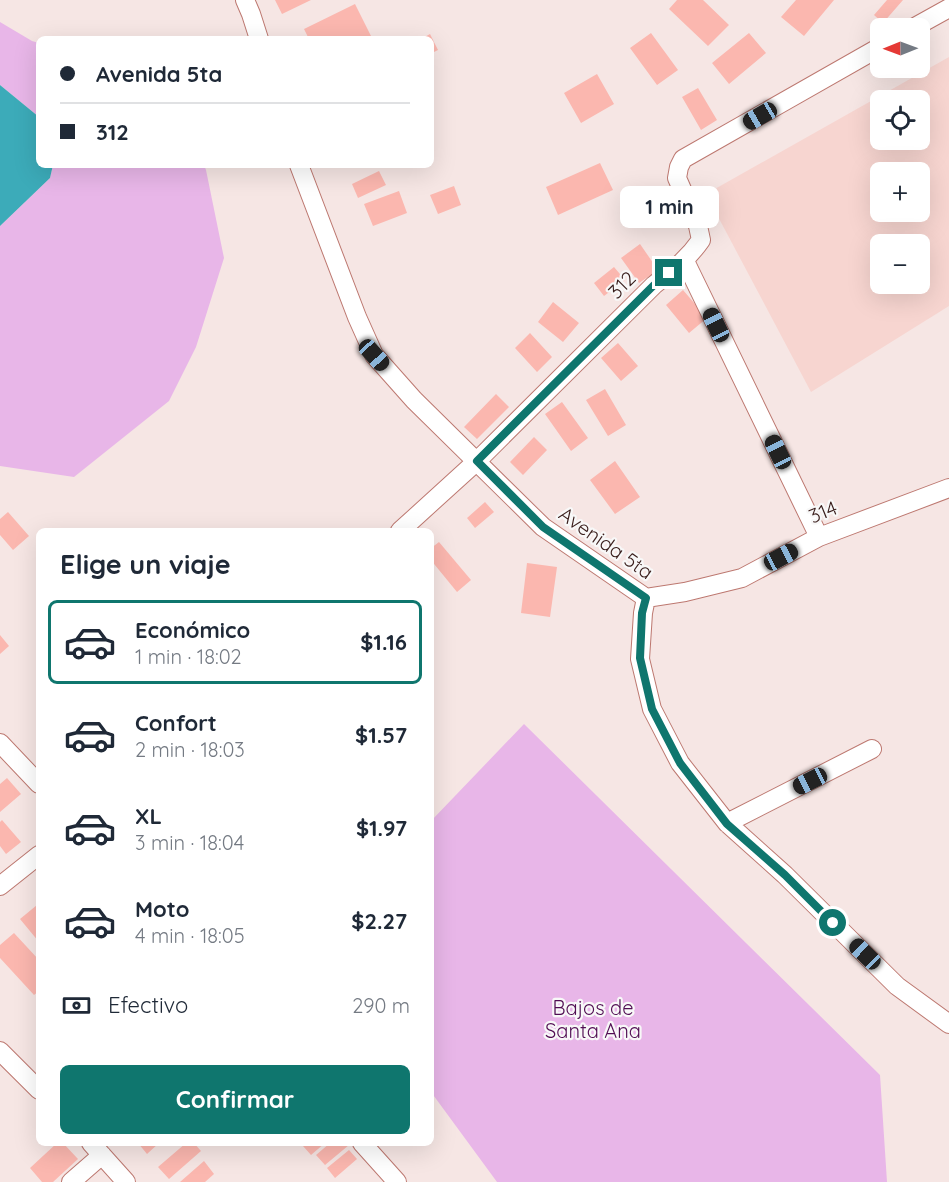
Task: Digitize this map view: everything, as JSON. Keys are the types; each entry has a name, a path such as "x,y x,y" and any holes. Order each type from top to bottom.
{"street":[{"path":"245,0 258,36"},
{"path":"930,19 949,8"},
{"name":"312","path":"403,528 477,461 654,285 685,261 701,240 698,226 677,178 683,159 870,53"},
{"name":"Avenida 5ta","path":"300,168 357,317 374,355 414,400 543,527 646,598 642,613 640,658 652,709 680,763 727,824 785,875 897,986 949,1024"},
{"path":"685,261 819,537"},
{"name":"314","path":"646,598 685,592 742,578 819,537 949,488"},
{"path":"0,743 36,781"},
{"path":"727,824 872,749"},
{"path":"0,886 36,857"},
{"path":"0,1051 36,1087"},
{"path":"365,1146 397,1182"},
{"path":"71,1182 97,1149 126,1182"}],"shaded area":[{"path":"949,57 949,306 811,392 706,194 870,102 870,150 930,150 930,90 890,90 912,78 930,78 930,68"}],"green space":[{"path":"0,22 36,42 36,115 0,85"},
{"path":"52,168 205,168 224,258 196,347 169,401 74,477 0,466 0,226 50,178"},
{"name":"Bajos de Santa Ana","path":"524,724 880,1075 887,1182 497,1182 434,1096 434,818"}],"water":[{"path":"0,85 36,115 36,168 52,168 50,178 0,226"}],"building":[{"path":"275,0 311,0 282,14"},
{"path":"677,0 703,0 729,25 708,46 669,9"},
{"path":"796,0 834,0 804,36 781,17"},
{"path":"887,0 903,0 887,18 877,18 874,15"},
{"path":"355,4 371,36 308,36 304,29"},
{"path":"651,33 678,70 657,85 630,48"},
{"path":"749,33 766,53 729,84 712,63"},
{"path":"597,74 614,104 581,123 564,93"},
{"path":"698,88 717,120 701,130 682,97"},
{"path":"600,163 613,190 558,215 546,187"},
{"path":"379,171 386,185 358,198 352,184"},
{"path":"454,186 461,205 438,214 430,195"},
{"path":"399,191 407,213 373,226 364,204"},
{"path":"640,244 658,270 639,283 621,258"},
{"path":"614,267 625,280 604,296 594,283"},
{"path":"683,290 707,318 689,333 666,305"},
{"path":"553,302 579,323 563,342 538,322"},
{"path":"530,333 552,357 537,372 515,348"},
{"path":"618,343 638,366 621,381 601,358"},
{"path":"605,389 626,425 608,436 586,400"},
{"path":"496,394 509,407 477,439 464,427"},
{"path":"562,402 588,438 571,451 545,414"},
{"path":"534,437 547,450 523,475 510,462"},
{"path":"615,461 640,497 615,514 590,480"},
{"path":"485,502 494,512 475,528 467,518"},
{"path":"8,512 29,536 13,550 0,535 0,519"},
{"path":"439,542 471,580 457,592 434,564 434,546"},
{"path":"527,563 557,567 550,617 521,613"},
{"path":"0,635 9,646 0,654"},
{"path":"7,778 21,794 0,812 0,784"},
{"path":"2,820 21,842 6,854 0,846 0,822"},
{"path":"36,906 36,938 20,919"},
{"path":"14,933 36,957 36,993 34,995 0,958 0,945"},
{"path":"54,1146 66,1146 78,1159 53,1182 42,1182 30,1168"},
{"path":"140,1146 156,1146 147,1154"},
{"path":"182,1146 197,1146 201,1151 169,1179 158,1167"},
{"path":"303,1146 322,1146 311,1155"},
{"path":"326,1146 348,1146 325,1165 316,1155"},
{"path":"349,1150 357,1159 335,1178 327,1168"},
{"path":"204,1161 214,1174 205,1182 180,1182"}],"route":[{"path":"669,273 654,285 477,461 543,527 646,598 642,613 640,658 652,709 680,763 727,824 785,875 833,923"}]}
